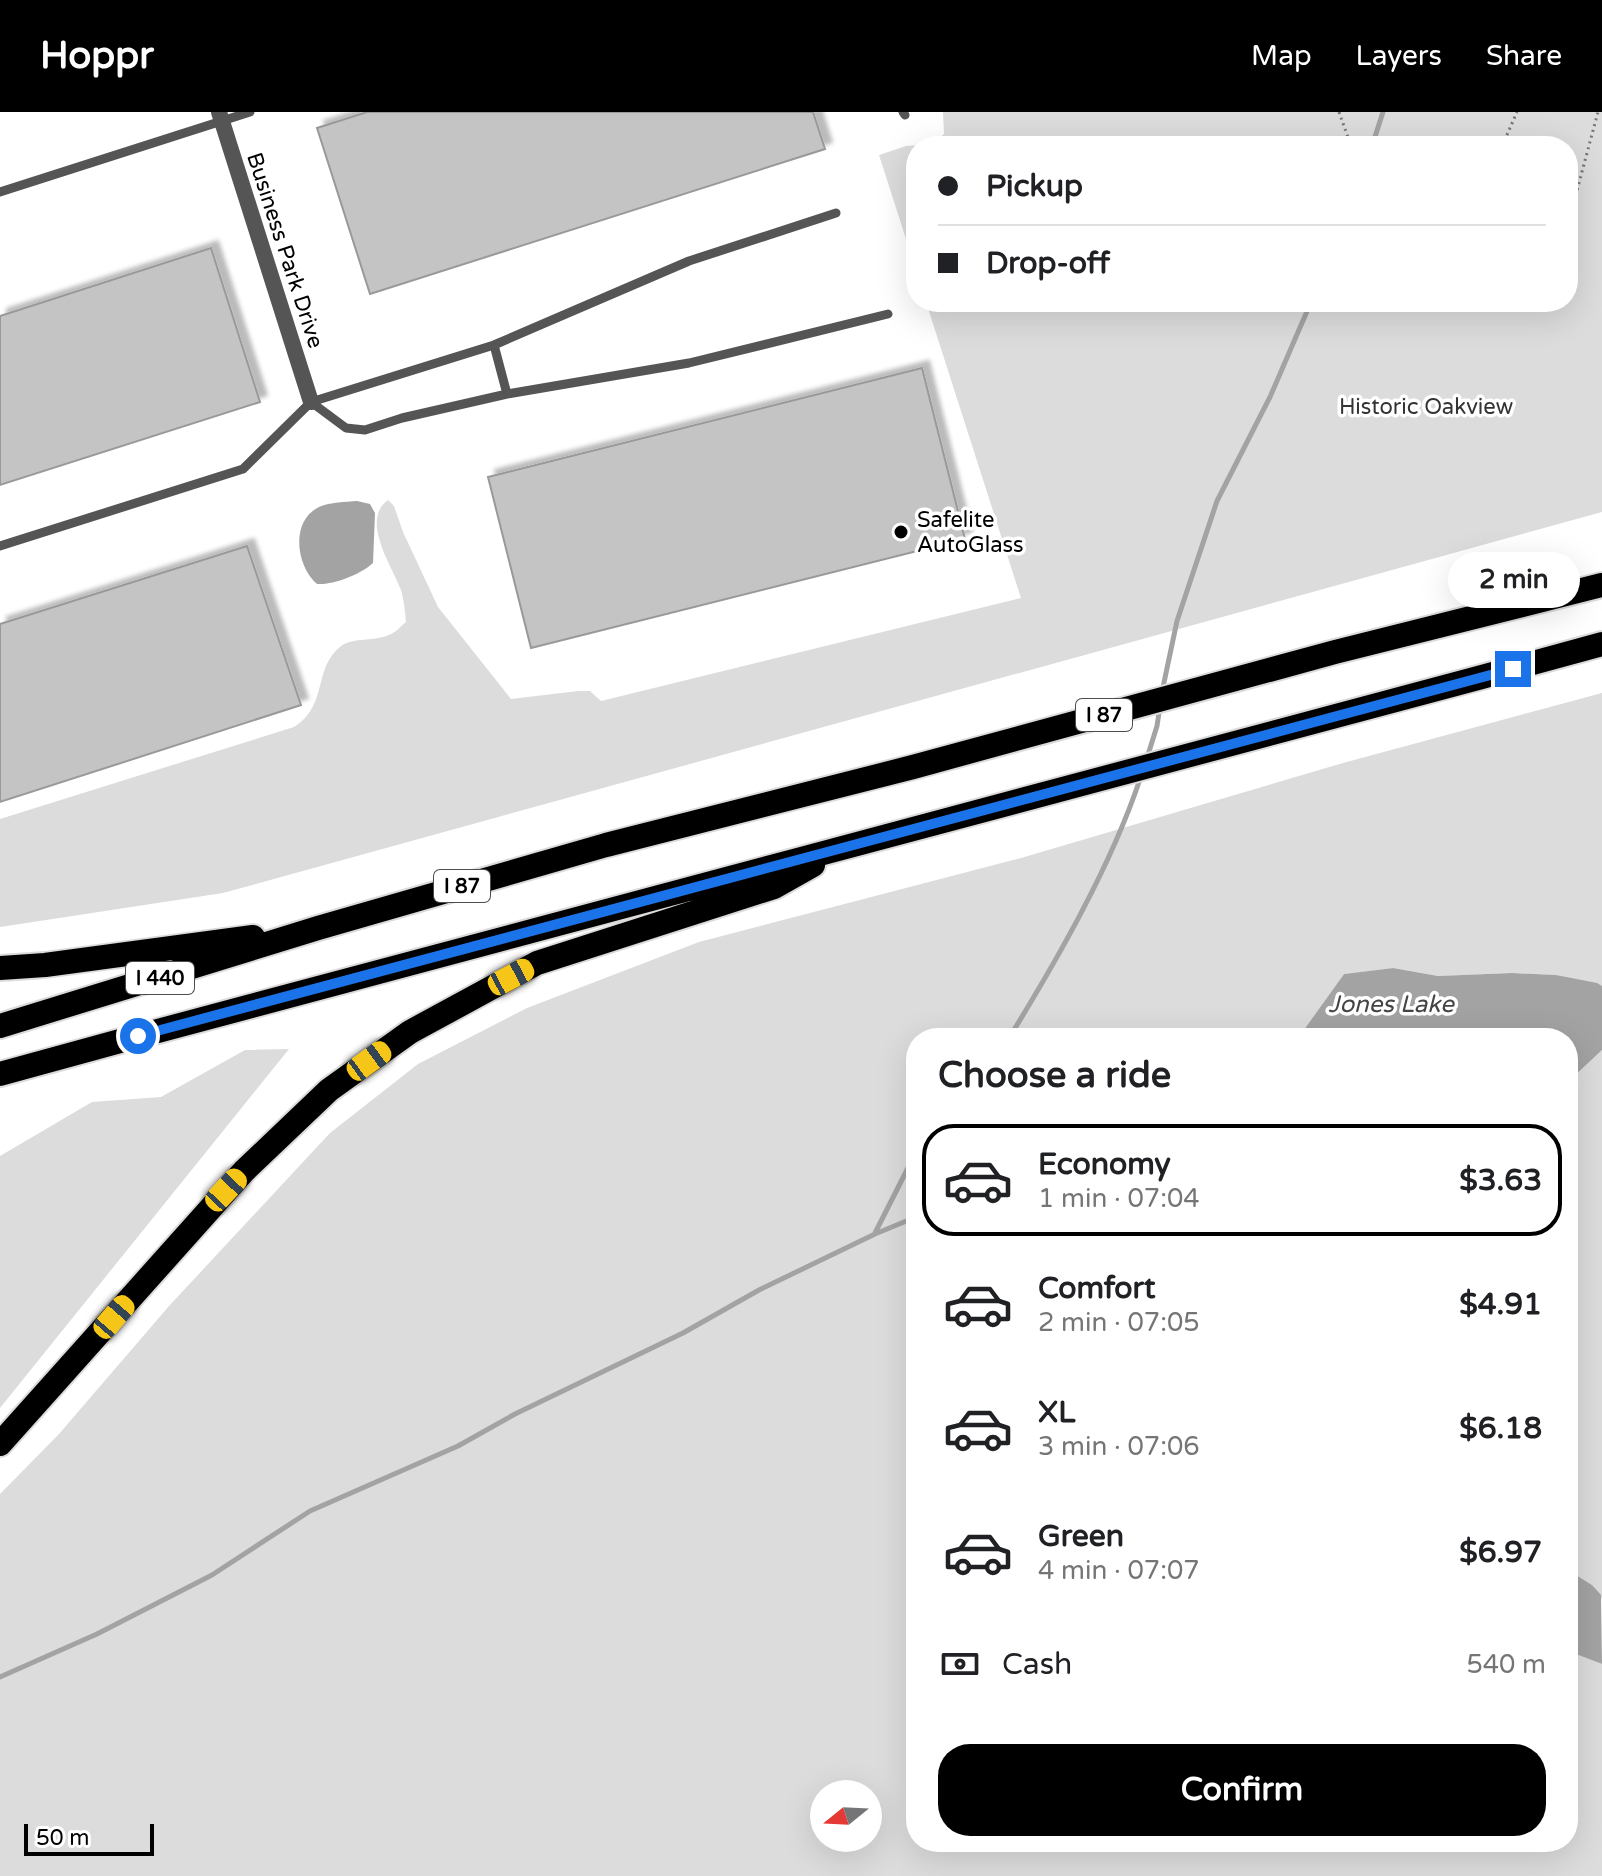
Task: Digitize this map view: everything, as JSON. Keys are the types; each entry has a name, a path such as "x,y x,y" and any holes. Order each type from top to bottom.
{"highway":[{"name":"I 87","path":"0,968 45,965 318,928 606,845 913,767 1335,652 1602,585"},
{"path":"0,1444 244,1171 329,1090 410,1032 537,963 774,887 844,848 1602,644"},
{"name":"I 440","path":"0,1074 844,848"},
{"name":"I 440","path":"0,1026 318,928"}],"street":[{"name":"Business Park Drive","path":"221,116 311,402"}],"lane":[{"path":"0,192 221,116 250,112"},
{"path":"0,546 243,469 311,402 494,345 689,261 836,213"},
{"path":"311,402 346,428 365,430 402,418 507,394 689,363 888,314"},
{"path":"494,345 507,394"}],"path":[{"path":"1339,112 1347,136"},
{"path":"1506,136 1517,112"},
{"path":"1578,187 1598,112"}],"green space":[{"name":"Historic Oakview","path":"943,112 1602,112 1602,512 223,893 0,927 0,819 294,727 312,708 326,665 341,646 352,641 385,636 406,622 401,590 377,531 380,509 388,500 394,506 438,607 511,699 590,691 601,701 1021,598 929,312 1578,312 1578,136 941,136 944,134"},
{"path":"906,146 906,239 879,155"},
{"path":"1602,693 1602,986 1556,975 1438,976 1393,968 1344,974 1305,1028 906,1028 906,1852 1578,1852 1578,1655 1602,1664 1602,1876 0,1876 0,1494 59,1434 169,1306 330,1133 418,1064 527,1008 699,942 1021,858 1343,763"},
{"path":"289,1049 0,1408 0,1156 92,1102 161,1097 245,1050"},
{"path":"1602,1050 1602,1599 1592,1585 1578,1576 1578,1073"}],"water":[{"path":"357,501 370,504 375,513 373,563 346,578 317,584 304,566 301,555 300,533 304,522 319,507"},
{"name":"Jones Lake","path":"1393,968 1438,976 1556,975 1597,983 1602,986 1602,1050 1578,1073 1578,1028 1305,1028 1344,974"},
{"path":"1578,1576 1601,1595 1602,1664 1578,1655"}],"building":[{"path":"367,112 813,112 825,149 370,294 317,128"},
{"path":"211,248 260,402 0,485 0,316"},
{"path":"922,368 965,539 531,648 488,477"},
{"path":"247,546 301,705 0,802 0,624"}],"waterway":[{"path":"1375,136 1383,112"},
{"path":"1162,692 1177,621 1217,501 1270,397 1307,312"},
{"path":"1147,758 1160,706"},
{"path":"1015,1028 1064,945 1098,879 1140,779"},
{"path":"875,1233 906,1172"},
{"path":"0,1677 97,1634 212,1575 310,1511 458,1446 515,1414 683,1333 759,1290 906,1221"}],"place":[{"name":"Safelite AutoGlass","path":"901,532"}],"route":[{"path":"138,1036 1513,669"}]}
